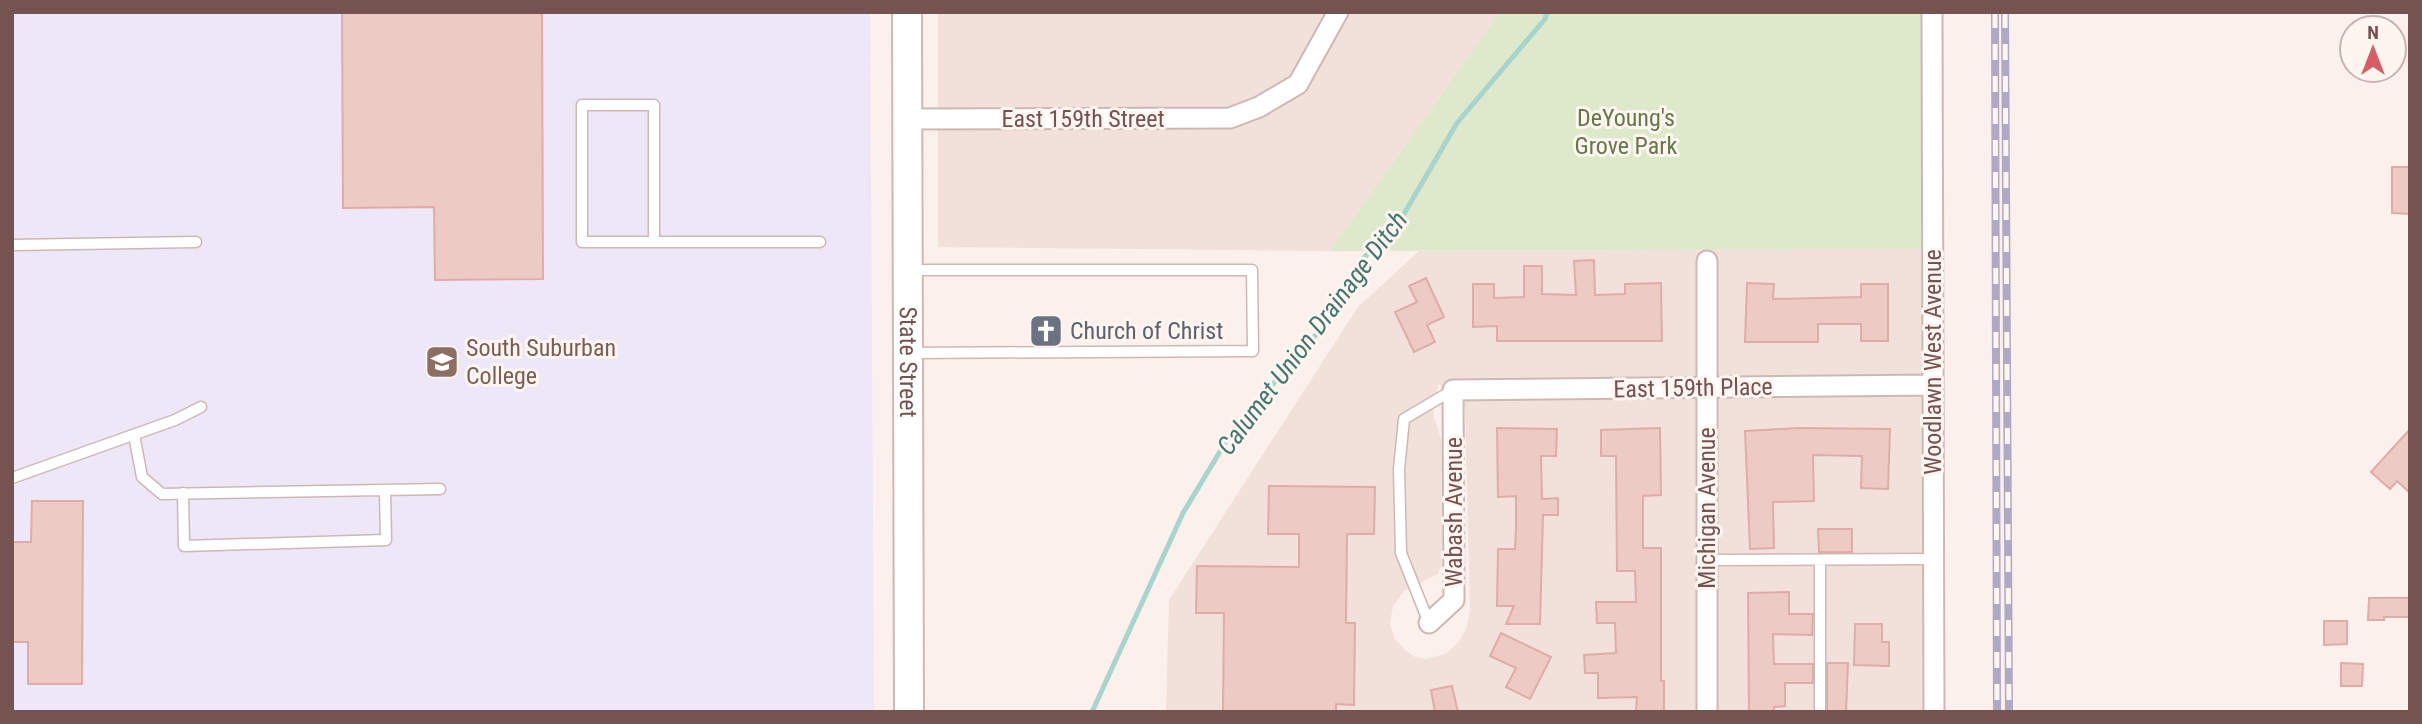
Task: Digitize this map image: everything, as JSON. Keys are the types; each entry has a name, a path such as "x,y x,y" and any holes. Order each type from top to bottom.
{"main road":[{"name":"State Street","path":"907,12 909,712"}],"street":[{"name":"East 159th Street","path":"906,119 1230,118 1259,107 1298,84 1338,12"},
{"name":"Woodlawn West Avenue","path":"1932,12 1934,712"},
{"name":"Michigan Avenue","path":"1707,261 1707,712"},
{"name":"East 159th Place","path":"1453,390 1933,385"},
{"name":"Wabash Avenue","path":"1429,623 1454,600 1453,390"}],"lane":[{"path":"654,242 654,105 582,105 582,242 654,242 820,242"},
{"path":"12,245 196,242"},
{"path":"907,270 1252,270 1253,351 908,353"},
{"path":"1429,623 1401,553 1399,469 1404,419 1453,390"},
{"path":"12,478 175,420 201,407"},
{"path":"134,435 142,477 162,494 440,489"},
{"path":"183,493 184,546 386,540 385,490"},
{"path":"1820,559 1820,712"},
{"path":"1707,560 1933,559"}],"shaded area":[{"name":"South Suburban College","path":"12,12 870,12 874,712 12,712"},
{"path":"938,12 1500,12 1330,251 938,247"},
{"path":"1923,249 1924,712 1166,712 1169,600 1358,307 1419,251","holes":["1439,384 1465,410 1470,611 1466,630 1458,643 1446,654 1426,659 1415,657 1405,650 1394,638 1390,623 1393,606 1404,591 1438,574 1442,563 1442,442 1434,417 1433,402"]}],"green space":[{"name":"DeYoung's Grove Park","path":"1500,12 1921,12 1923,249 1330,251"}],"building":[{"name":"South Suburban College","path":"342,12 542,12 543,279 435,280 434,207 343,208"},
{"path":"2392,167 2410,167 2410,214 2392,213"},
{"path":"1594,260 1595,295 1625,294 1625,284 1661,283 1662,341 1497,341 1497,326 1473,327 1473,284 1494,284 1494,298 1524,297 1524,266 1542,266 1542,294 1576,295 1574,261"},
{"path":"1426,278 1444,317 1427,325 1435,342 1414,352 1395,312 1417,302 1409,286"},
{"path":"1747,283 1774,284 1773,299 1861,297 1861,284 1888,284 1888,341 1861,341 1861,324 1818,324 1818,342 1745,342"},
{"path":"1497,428 1557,429 1556,456 1541,456 1542,499 1558,498 1558,515 1543,515 1540,624 1506,624 1514,606 1497,606 1498,549 1515,549 1516,496 1498,497"},
{"path":"1660,428 1661,495 1643,496 1643,548 1661,548 1661,681 1664,681 1664,712 1636,712 1637,697 1598,698 1598,673 1585,673 1584,655 1616,653 1615,623 1597,623 1596,602 1636,602 1635,571 1617,571 1616,456 1601,456 1601,430"},
{"path":"1798,428 1890,429 1888,489 1861,488 1862,456 1813,455 1814,501 1773,502 1774,548 1750,549 1745,431"},
{"path":"2410,429 2410,493 2397,481 2390,489 2371,472"},
{"path":"1269,486 1375,487 1374,534 1347,534 1346,623 1355,623 1354,705 1336,704 1336,712 1223,712 1224,613 1196,613 1197,566 1299,567 1299,534 1268,534"},
{"path":"32,501 83,501 82,684 28,684 28,642 12,642 12,542 31,542"},
{"path":"1818,529 1852,529 1852,552 1819,552"},
{"path":"1789,592 1789,614 1813,614 1812,635 1773,634 1774,664 1813,664 1813,683 1785,683 1785,706 1774,707 1774,712 1749,712 1748,593"},
{"path":"2369,598 2410,598 2410,617 2368,620"},
{"path":"2324,621 2347,621 2347,644 2324,645"},
{"path":"1855,624 1882,624 1882,642 1889,642 1889,666 1854,665"},
{"path":"1501,633 1551,657 1530,699 1506,687 1516,668 1490,656"},
{"path":"1827,663 1848,663 1846,712 1827,711"},
{"path":"2341,663 2363,664 2362,686 2341,686"},
{"path":"1452,686 1458,712 1435,712 1431,690"}],"waterway":[{"name":"Calumet Union Drainage Ditch","path":"1092,712 1183,513 1233,430 1321,329 1360,262 1401,219 1457,123 1545,19 1547,12"}],"railway":[{"path":"1995,12 1997,712"},
{"path":"2005,12 2009,712"}],"place":[{"name":"Church of Christ","path":"1046,331"},
{"name":"South Suburban College","path":"442,362"}]}
